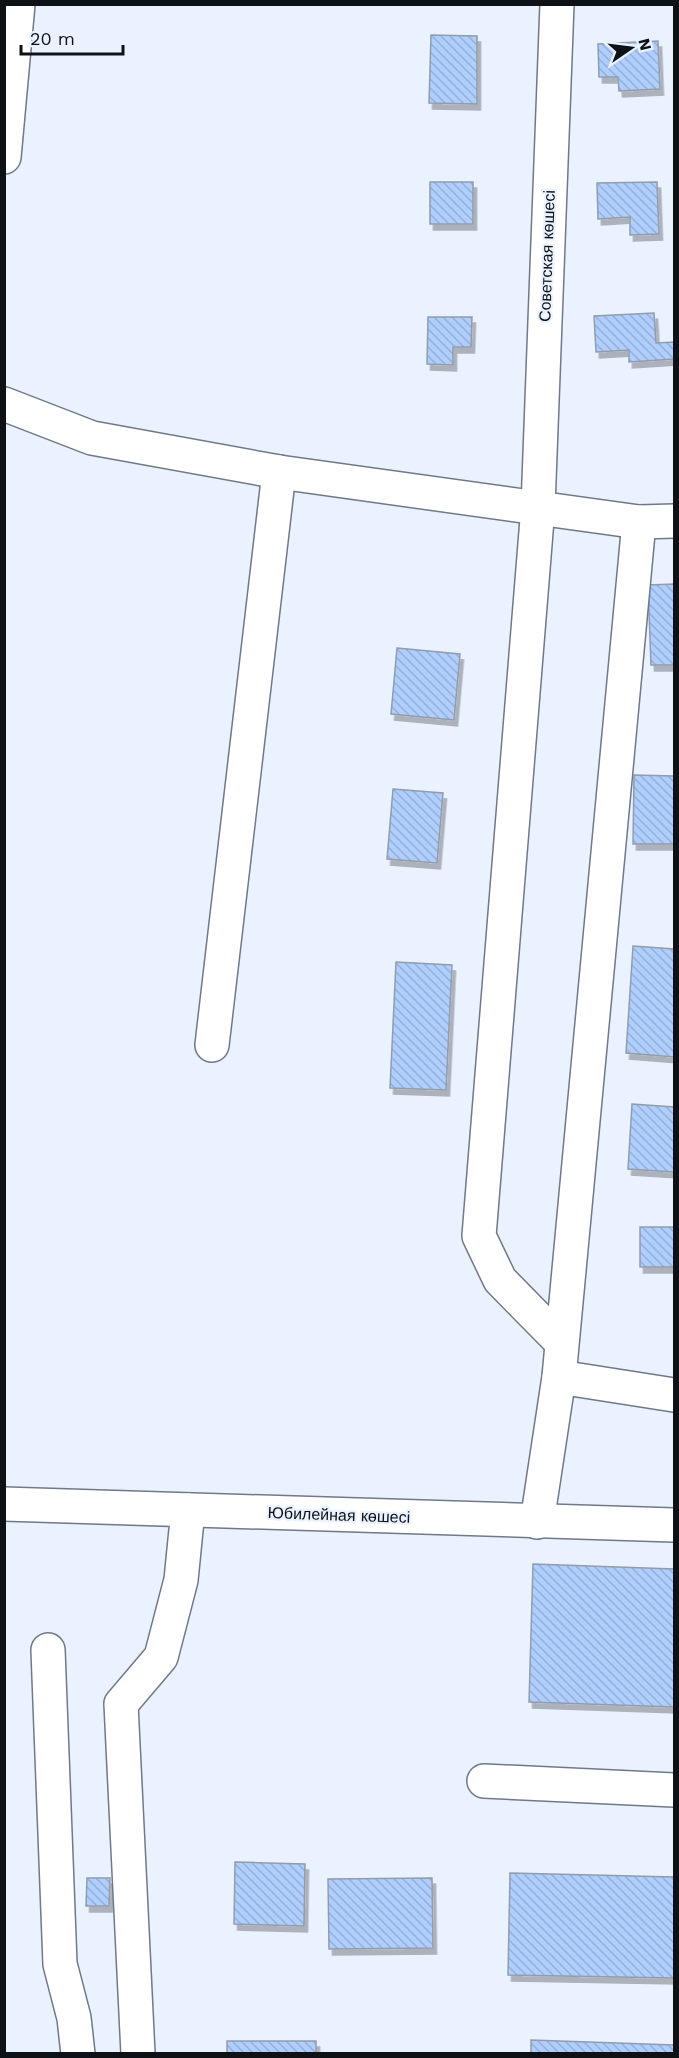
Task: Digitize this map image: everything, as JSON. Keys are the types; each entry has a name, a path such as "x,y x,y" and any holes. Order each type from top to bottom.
{"street":[{"path":"4,158 18,4"},
{"name":"Советская көшесі","path":"557,4 538,507 479,1236 500,1280 561,1342"},
{"path":"4,404 92,438 279,472 639,522 675,521"},
{"path":"212,1045 279,472"},
{"path":"537,1522 559,1377 639,522"},
{"path":"559,1377 675,1395"},
{"name":"Юбилейная көшесі","path":"4,1504 675,1525"},
{"path":"138,2054 121,1704 161,1657 181,1580 188,1510"},
{"path":"48,1650 60,1964 74,2018 78,2054"},
{"path":"484,1781 675,1790"}],"building":[{"path":"431,35 477,36 477,104 429,103"},
{"path":"658,41 660,89 619,91 618,77 599,77 598,44"},
{"path":"430,182 473,182 473,224 430,224"},
{"path":"657,182 659,234 630,235 630,217 598,219 597,183"},
{"path":"654,313 656,343 674,342 674,359 629,362 629,350 596,352 594,316"},
{"path":"428,317 472,317 471,347 453,347 453,365 427,364"},
{"path":"674,584 674,665 651,665 648,585"},
{"path":"397,648 460,654 454,720 391,714"},
{"path":"634,775 674,776 674,844 633,844"},
{"path":"393,789 443,793 437,863 387,859"},
{"path":"633,946 674,949 674,1057 626,1053"},
{"path":"396,962 452,965 446,1090 390,1088"},
{"path":"632,1104 674,1107 674,1172 628,1169"},
{"path":"640,1227 674,1227 674,1267 640,1267"},
{"path":"533,1564 674,1569 674,1707 529,1702"},
{"path":"235,1862 305,1864 304,1926 234,1924"},
{"path":"510,1873 674,1877 674,1978 508,1975"},
{"path":"87,1878 110,1878 109,1906 86,1906"},
{"path":"432,1878 433,1948 329,1949 328,1879"},
{"path":"531,2040 674,2045 674,2054 531,2054"},
{"path":"227,2041 316,2041 316,2054 227,2054"}]}
